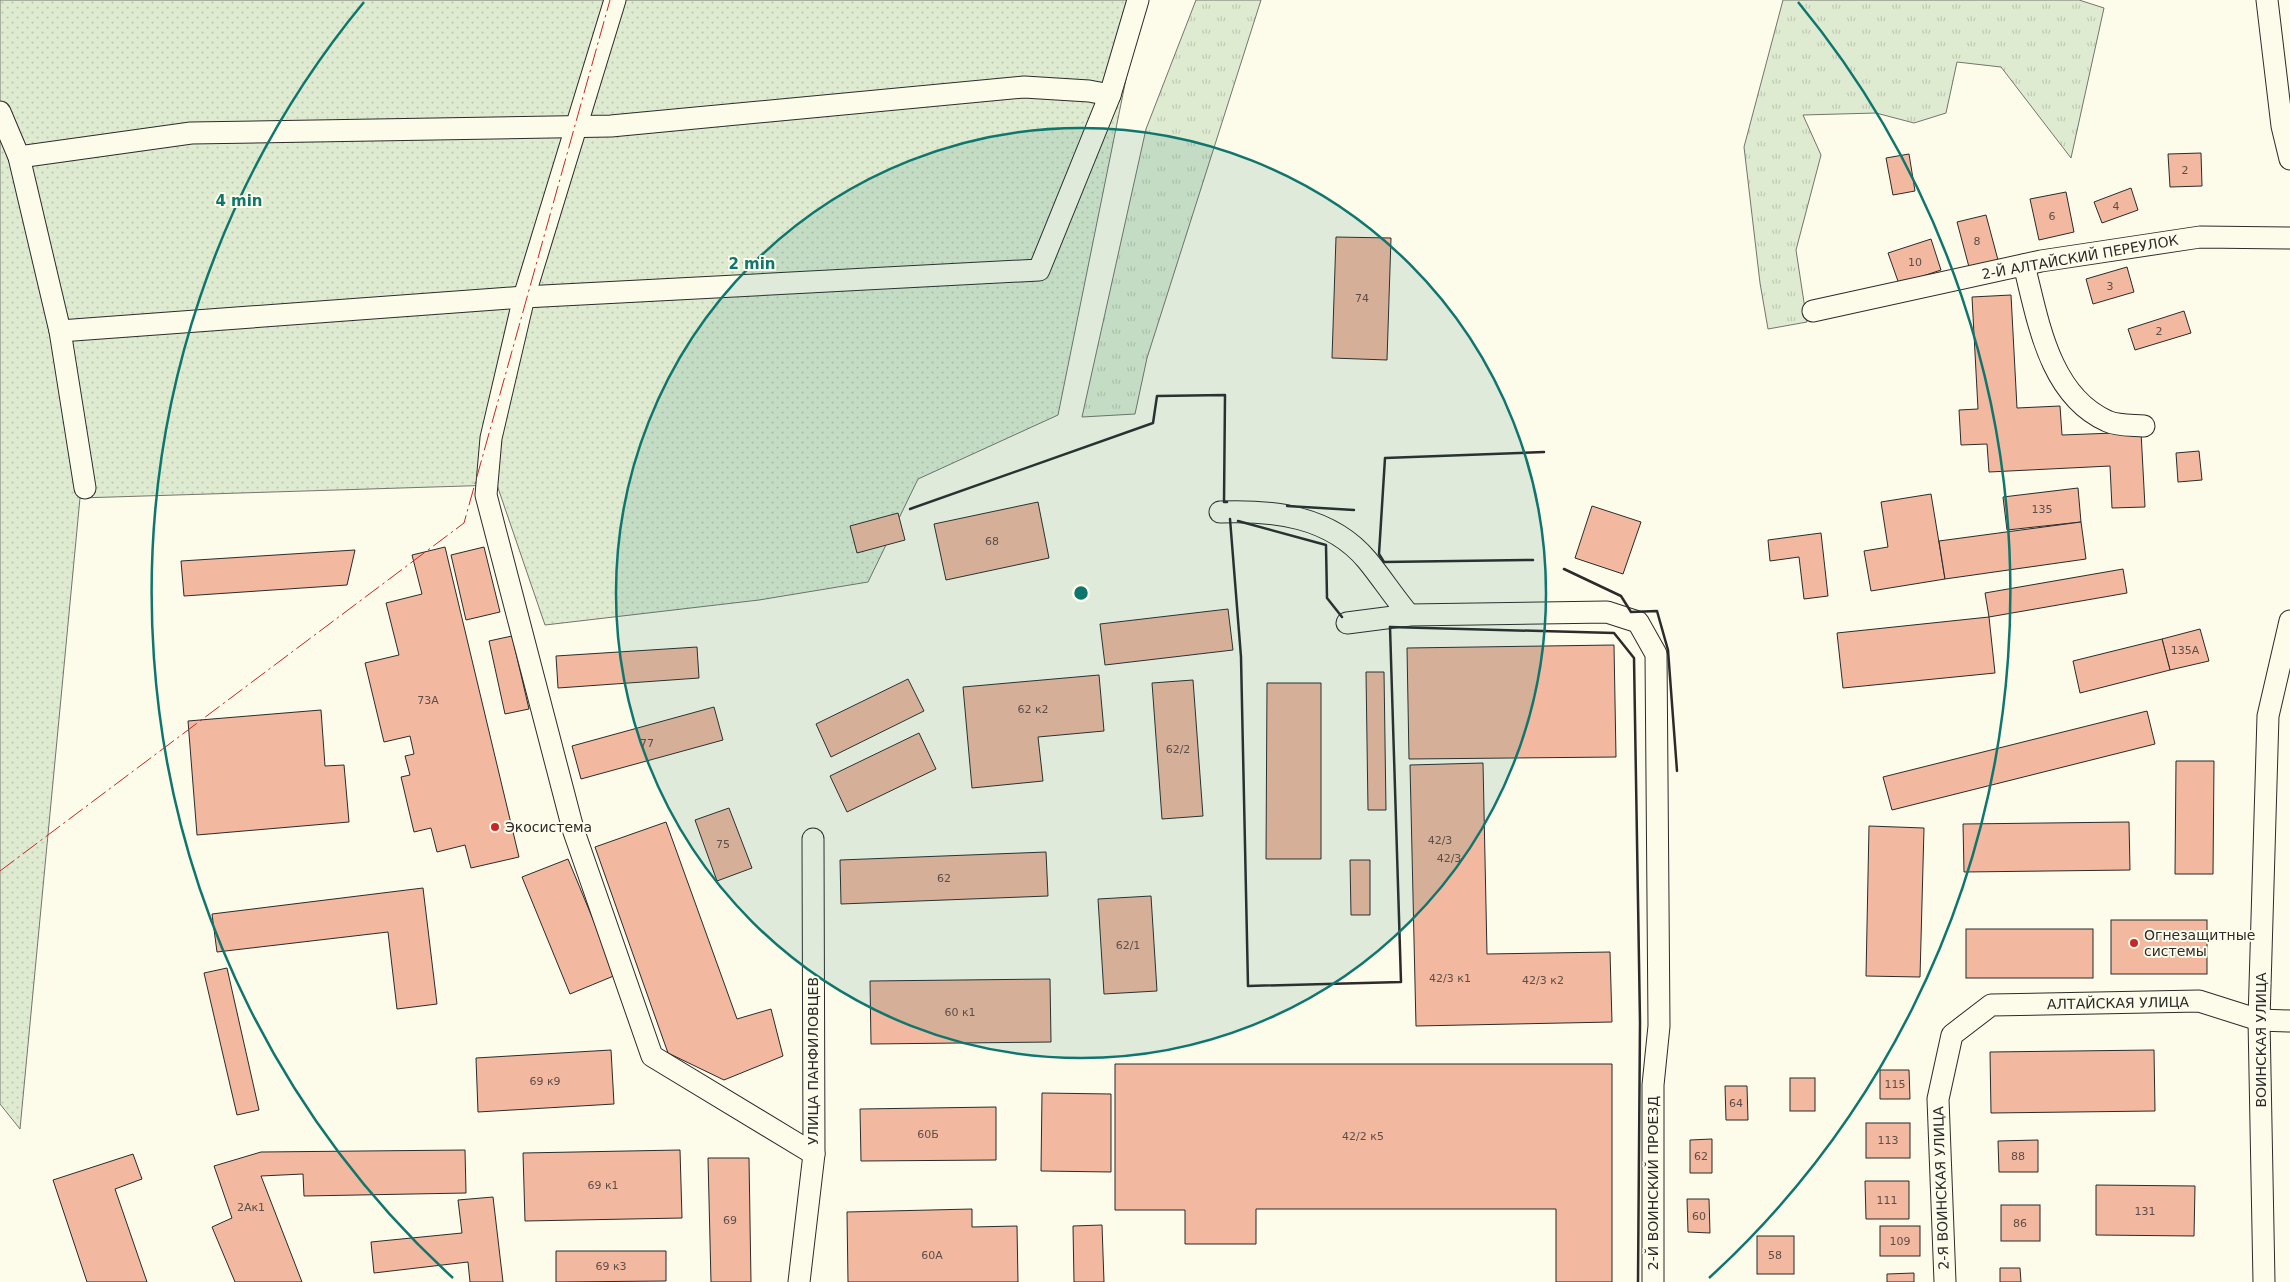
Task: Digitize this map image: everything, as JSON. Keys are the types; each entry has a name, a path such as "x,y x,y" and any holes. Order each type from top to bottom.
{"street":[{"path":"615,0 524,297 491,438 486,495 572,829 652,1056 814,1154"},
{"path":"60,331 524,297 1039,270 1110,95 1138,0"},
{"path":"2266,0 2282,126 2290,159"},
{"path":"19,157 191,133 620,125 1024,87 1089,91 1110,95"},
{"path":"0,112 19,157 60,331 85,488"},
{"name":"2-Й АЛТАЙСКИЙ ПЕРЕУЛОК","path":"1813,311 2024,265 2200,237 2290,238"},
{"path":"2024,265 2043,338 2063,382 2078,402 2108,422 2144,426"},
{"path":"1220,512 1256,511 1306,519 1328,528 1366,559 1408,615"},
{"name":"2-Й ВОИНСКИЙ ПРОЕЗД","path":"1347,623 1408,615 1607,612 1638,622 1656,654 1659,1026 1653,1085 1653,1282"},
{"name":"ВОИНСКАЯ УЛИЦА","path":"2264,1282 2259,1020 2268,716 2289,632"},
{"name":"УЛИЦА ПАНФИЛОВЦЕВ","path":"799,1282 814,1154 813,839"},
{"name":"АЛТАЙСКАЯ УЛИЦА","path":"1952,1035 1991,1005 2200,1001 2259,1020 2290,1021"},
{"name":"2-Я ВОИНСКАЯ УЛИЦА","path":"1945,1282 1938,1099 1952,1035"}],"green space":[{"path":"0,0 1142,0 1058,415 918,479 868,582 759,600 545,625 497,485 80,498 20,1129 0,1104"},
{"path":"1196,0 1261,0 1147,358 1135,414 1082,417 1146,129"},
{"path":"1783,0 2079,0 2104,8 2071,158 2001,67 1957,62 1946,113 1914,123 1876,113 1803,115 1821,155 1796,250 1807,322 1768,329 1760,283 1744,147"}],"building":[{"path":"2201,153 2202,186 2170,187 2168,154"},
{"path":"1909,154 1915,191 1893,195 1886,158"},
{"path":"2131,188 2138,210 2102,223 2094,202"},
{"path":"2066,192 2074,232 2039,240 2030,199"},
{"path":"1986,215 1998,260 1969,267 1957,222"},
{"path":"1336,237 1391,238 1387,360 1332,358"},
{"path":"1931,239 1941,270 1899,284 1888,253"},
{"path":"2127,267 2134,292 2093,304 2086,279"},
{"path":"2011,295 2017,408 2060,406 2062,435 2141,432 2145,507 2112,508 2110,466 1989,472 1987,444 1961,445 1959,410 1978,409 1972,297"},
{"path":"2184,311 2191,333 2135,350 2128,329"},
{"path":"2199,451 2202,480 2178,482 2176,453"},
{"path":"2078,488 2081,522 2007,530 2003,497"},
{"path":"1931,494 1945,579 1871,591 1864,551 1888,547 1881,502"},
{"path":"1038,502 1049,558 946,580 934,524"},
{"path":"1592,506 1641,522 1623,574 1575,558"},
{"path":"898,513 905,540 857,553 850,526"},
{"path":"2081,522 2086,559 1945,579 1939,541"},
{"path":"1821,533 1828,596 1804,599 1799,557 1770,561 1768,540"},
{"path":"445,547 519,857 471,868 465,845 437,852 431,828 414,832 401,777 410,775 405,756 414,754 410,736 384,742 365,663 399,655 386,603 422,594 412,555"},
{"path":"484,547 500,612 466,620 451,555"},
{"path":"355,550 347,585 184,596 181,561"},
{"path":"2123,569 2127,593 1989,617 1985,593"},
{"path":"1228,609 1233,650 1105,665 1100,624"},
{"path":"1989,617 1995,673 1843,688 1837,633"},
{"path":"2200,629 2209,661 2170,670 2162,639"},
{"path":"512,636 529,709 505,714 489,641"},
{"path":"2162,639 2170,670 2080,693 2073,661"},
{"path":"1614,645 1616,757 1409,759 1407,648"},
{"path":"697,647 699,678 558,688 556,656"},
{"path":"1366,672 1384,672 1386,810 1368,810"},
{"path":"1099,675 1104,731 1038,737 1043,781 972,788 963,687"},
{"path":"908,679 924,711 831,757 816,724"},
{"path":"1193,680 1203,816 1162,819 1152,683"},
{"path":"1267,683 1321,683 1321,859 1266,859"},
{"path":"714,707 723,740 581,779 572,746"},
{"path":"321,710 325,766 344,765 349,822 197,835 188,721"},
{"path":"2147,711 2155,744 1892,810 1883,777"},
{"path":"919,733 936,769 847,812 830,776"},
{"path":"2176,761 2214,761 2213,874 2175,874"},
{"path":"1483,763 1487,954 1610,952 1612,1022 1416,1026 1410,765"},
{"path":"729,808 752,868 717,881 695,820"},
{"path":"666,822 737,1019 771,1009 783,1056 724,1080 668,1053 595,847"},
{"path":"2129,822 2130,870 1964,872 1963,824"},
{"path":"1869,826 1924,828 1920,977 1866,976"},
{"path":"1046,852 1048,896 841,904 840,860"},
{"path":"568,859 616,975 570,994 522,877"},
{"path":"1350,860 1370,860 1370,915 1351,915"},
{"path":"423,888 437,1004 397,1009 388,932 217,952 212,914"},
{"path":"1151,896 1157,991 1104,994 1098,899"},
{"path":"2111,920 2207,920 2207,974 2111,974"},
{"path":"1966,929 2093,929 2093,978 1966,978"},
{"path":"227,968 259,1110 237,1115 204,973"},
{"path":"1050,979 1051,1042 871,1044 870,981"},
{"path":"611,1050 614,1104 478,1112 476,1058"},
{"path":"2154,1050 2155,1111 1991,1113 1990,1052"},
{"path":"1115,1064 1612,1064 1612,1282 1556,1282 1556,1209 1256,1209 1256,1244 1185,1244 1185,1210 1115,1210"},
{"path":"1880,1070 1909,1070 1910,1099 1880,1099"},
{"path":"1790,1078 1815,1078 1815,1111 1790,1111"},
{"path":"1725,1086 1747,1086 1748,1120 1726,1120"},
{"path":"1042,1093 1111,1094 1111,1172 1041,1171"},
{"path":"996,1107 996,1160 861,1161 860,1109"},
{"path":"1866,1123 1910,1123 1910,1158 1866,1158"},
{"path":"1712,1139 1712,1173 1690,1173 1690,1140"},
{"path":"2038,1140 2038,1172 1999,1172 1998,1141"},
{"path":"465,1150 466,1193 304,1196 303,1174 261,1176 302,1282 235,1282 212,1227 232,1218 214,1166 261,1152"},
{"path":"680,1150 682,1218 525,1221 523,1153"},
{"path":"133,1154 142,1179 115,1189 147,1282 87,1282 53,1180"},
{"path":"708,1158 749,1158 751,1282 711,1282"},
{"path":"1865,1181 1909,1181 1909,1219 1866,1219"},
{"path":"2096,1185 2195,1186 2194,1236 2096,1235"},
{"path":"493,1197 503,1282 470,1282 468,1262 374,1273 371,1242 462,1233 458,1200"},
{"path":"1687,1199 1709,1199 1710,1233 1688,1232"},
{"path":"2001,1205 2040,1205 2040,1241 2001,1241"},
{"path":"972,1209 972,1227 1017,1226 1018,1282 848,1282 847,1212"},
{"path":"1102,1225 1104,1282 1074,1282 1073,1226"},
{"path":"1880,1226 1920,1226 1920,1256 1880,1256"},
{"path":"1757,1236 1794,1236 1794,1274 1757,1274"},
{"path":"556,1251 666,1251 666,1281 556,1282"},
{"path":"2000,1268 2020,1268 2021,1282 2000,1282"},
{"path":"1914,1273 1914,1282 1887,1282 1887,1274"}],"wall":[{"path":"910,509 1153,423 1157,396 1225,395 1224,502 1227,502"},
{"path":"1533,560 1384,562 1379,554 1385,458 1544,452"},
{"path":"1287,506 1354,510"},
{"path":"1230,519 1241,657 1248,986 1401,982 1390,627"},
{"path":"1238,521 1326,545 1327,598 1342,617"},
{"path":"1564,569 1621,596 1631,612 1657,611 1668,650 1677,771"},
{"path":"1390,627 1614,633 1634,658 1640,1022 1638,1282"}],"power":[{"path":"0,871 464,523 610,0"}],"place":[{"name":"Экосистема","path":"495,827"},
{"name":"Огнезащитные системы","path":"2134,943"}]}
